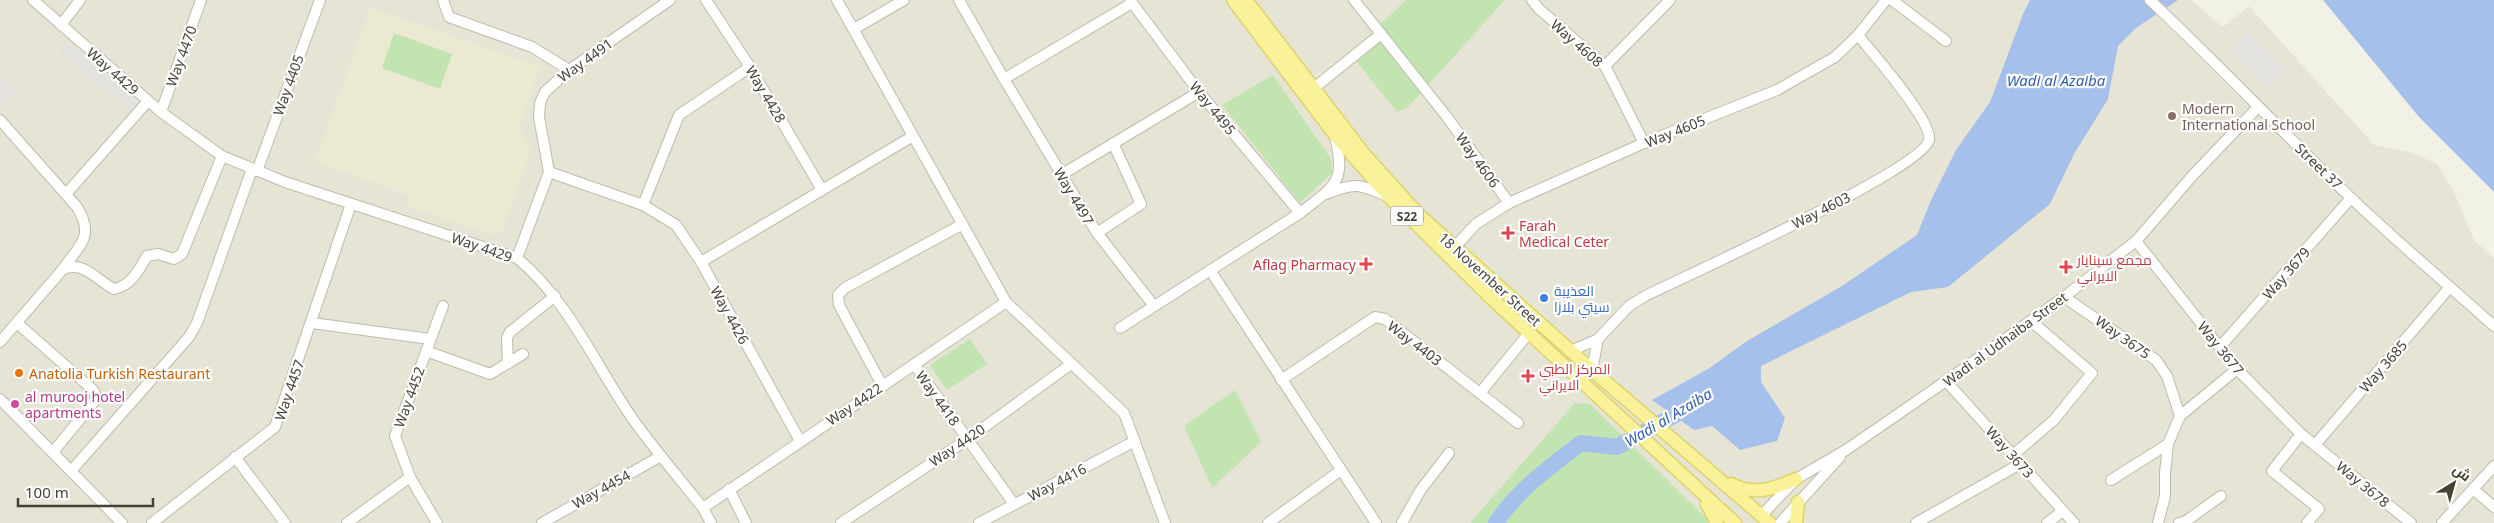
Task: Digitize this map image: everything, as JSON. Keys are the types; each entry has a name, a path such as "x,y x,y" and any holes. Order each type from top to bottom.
{"main road":[{"name":"18 November Street","path":"1233,0 1335,135 1428,238 1609,406 1700,494 1734,523"},
{"name":"18 November Street","path":"1246,0 1388,183 1418,214 1592,370 1722,480 1762,521"},
{"path":"1722,480 1750,492 1760,492 1796,479"},
{"path":"1700,494 1717,523"},
{"path":"1796,523 1798,502"}],"street":[{"name":"Way 4429","path":"32,0 161,112 222,156 255,170 351,204 517,258 537,274 554,296 633,418 703,508 711,523"},
{"path":"60,25 80,0"},
{"name":"Way 4470","path":"161,112 201,0"},
{"name":"Way 4405","path":"72,471 189,337 197,324 320,0"},
{"path":"443,0 449,17 532,47 569,70"},
{"name":"Way 4491","path":"549,172 539,117 540,103 545,92 569,70 670,0"},
{"name":"Way 4428","path":"706,0 750,67 822,190"},
{"path":"837,0 961,225 1006,302 1124,413 1165,523"},
{"path":"854,29 904,0"},
{"name":"Way 4497","path":"959,0 1004,80 1096,232 1154,306"},
{"name":"Way 4606","path":"1354,0 1448,117 1509,203"},
{"name":"Way 4608","path":"1532,0 1539,9 1605,66 1644,143"},
{"path":"1605,66 1670,0"},
{"name":"Way 4605","path":"1454,248 1476,224 1491,212 1644,143 1777,90 1835,57 1858,35 1886,0"},
{"path":"1892,0 1946,42"},
{"name":"Street 37","path":"2150,0 2205,52 2351,198 2494,326"},
{"path":"1004,80 1131,1"},
{"name":"Way 4495","path":"1131,1 1199,92 1300,213"},
{"path":"1314,88 1381,34"},
{"name":"Way 4603","path":"1571,351 1598,339 1629,306 1645,296 1848,196 1916,156 1926,147 1930,139 1924,118 1858,35"},
{"path":"643,205 679,115 750,67"},
{"path":"1061,175 1199,92"},
{"path":"66,194 148,101"},
{"name":"Wadi al Udhaiba Street","path":"1762,521 1796,479 1846,450 1946,381 2064,297 2136,242 2194,174 2258,107"},
{"path":"0,120 77,207 87,228 86,235 63,269 0,342"},
{"path":"1120,328 1300,213 1325,194 1340,176 1341,162 1335,135"},
{"path":"701,262 913,136"},
{"path":"1096,232 1141,204 1113,144"},
{"path":"63,269 71,266 84,268 114,289 122,288 132,280 148,256 158,254 174,259 182,254 222,156"},
{"path":"517,258 549,172"},
{"name":"Way 4426","path":"549,172 643,205 676,225 701,262 800,441"},
{"path":"1325,194 1343,186 1360,184 1389,197"},
{"name":"Way 3679","path":"2220,347 2351,198"},
{"name":"Way 4457","path":"152,523 276,427 351,204"},
{"path":"882,385 839,305 838,295 845,288 961,225"},
{"name":"Way 3677","path":"2136,242 2237,369 2301,434 2315,445"},
{"path":"1210,270 1376,523"},
{"name":"Way 3685","path":"2315,445 2450,287"},
{"path":"508,363 507,338 510,332 554,296"},
{"name":"Way 3675","path":"2064,297 2156,360 2167,376 2180,416"},
{"name":"Way 4422","path":"703,508 1006,302"},
{"name":"Way 4452","path":"437,523 410,477 395,436 443,306"},
{"name":"Way 4403","path":"1281,380 1375,317 1386,320 1518,423"},
{"path":"2012,455 2054,420 2092,373 2031,321"},
{"path":"17,323 93,390 96,396 94,402 53,452"},
{"path":"312,323 430,339"},
{"path":"1480,393 1529,333"},
{"path":"1592,370 1598,339"},
{"name":"Way 4452","path":"426,351 490,374 523,354"},
{"name":"Way 4418","path":"914,364 1014,504"},
{"name":"Way 4420","path":"841,523 968,439 1071,364"},
{"path":"2158,523 2165,496 2168,444 2180,416 2237,369"},
{"name":"Way 3673","path":"1946,381 2074,523"},
{"path":"0,399 122,523"},
{"path":"2301,434 2272,471 2319,509 2306,523"},
{"name":"Way 4416","path":"979,523 1136,441"},
{"path":"2111,480 2168,444"},
{"name":"Way 3678","path":"2315,445 2412,523"},
{"name":"Wadi al Udhaiba Street","path":"1780,523 1846,450"},
{"path":"1402,523 1420,491 1449,453"},
{"name":"Way 4454","path":"542,523 661,456"},
{"path":"235,457 285,523"},
{"path":"1916,523 2020,464"},
{"path":"2442,523 2494,466"},
{"path":"1268,523 1341,470"},
{"path":"347,523 410,477"},
{"path":"729,489 746,523"},
{"path":"2473,489 2494,507"},
{"path":"2179,523 2186,521 2221,496"},
{"path":"2047,523 2063,511"}],"shaded area":[{"path":"0,0 2191,0 2223,27 2249,6 2374,145 2410,152 2437,164 2454,192 2474,240 2494,258 2494,523 0,523"},
{"path":"370,8 541,66 519,127 531,150 503,229 493,235 407,207 410,196 315,162"},
{"path":"2247,32 2287,69 2269,88 2229,51"},
{"path":"67,42 139,104 131,113 59,51"},
{"path":"0,75 16,91 0,107"}],"green space":[{"path":"1406,0 1505,0 1408,107 1397,112 1353,57 1352,51"},
{"path":"394,33 452,54 440,89 382,68"},
{"path":"1273,75 1331,159 1332,173 1300,203 1222,105"},
{"path":"970,339 987,364 947,390 930,365"},
{"path":"1235,390 1261,442 1212,488 1184,426"},
{"path":"1575,403 1590,404 1707,519 1708,523 1470,523"}],"water":[{"name":"Wadi al Azaiba","path":"2030,0 2178,0 2136,28 2118,46 2108,99 2074,154 2050,204 1948,287 1911,292 1761,366 1761,382 1785,418 1777,441 1740,450 1712,426 1694,430 1652,400 1708,369 1747,341 1842,286 1917,235 1932,198 1956,150 1990,102"},
{"path":"2323,0 2494,0 2494,192 2419,117"}],"waterway":[{"name":"Wadi al Azaiba","path":"1496,523 1524,489 1581,443 1617,447 1693,405"}],"place":[{"name":"Modern International School","path":"2172,116"},
{"name":"Farah Medical Ceter","path":"1508,233"},
{"name":"Aflag Pharmacy","path":"1366,264"},
{"name":"مجمع سينايار الايراني","path":"2066,267"},
{"name":"العذيبة سيتي بلازا","path":"1544,298"},
{"name":"Anatolia Turkish Restaurant","path":"19,373"},
{"name":"المركز الطبي الايراني","path":"1528,376"},
{"name":"al murooj hotel apartments","path":"15,404"}]}
